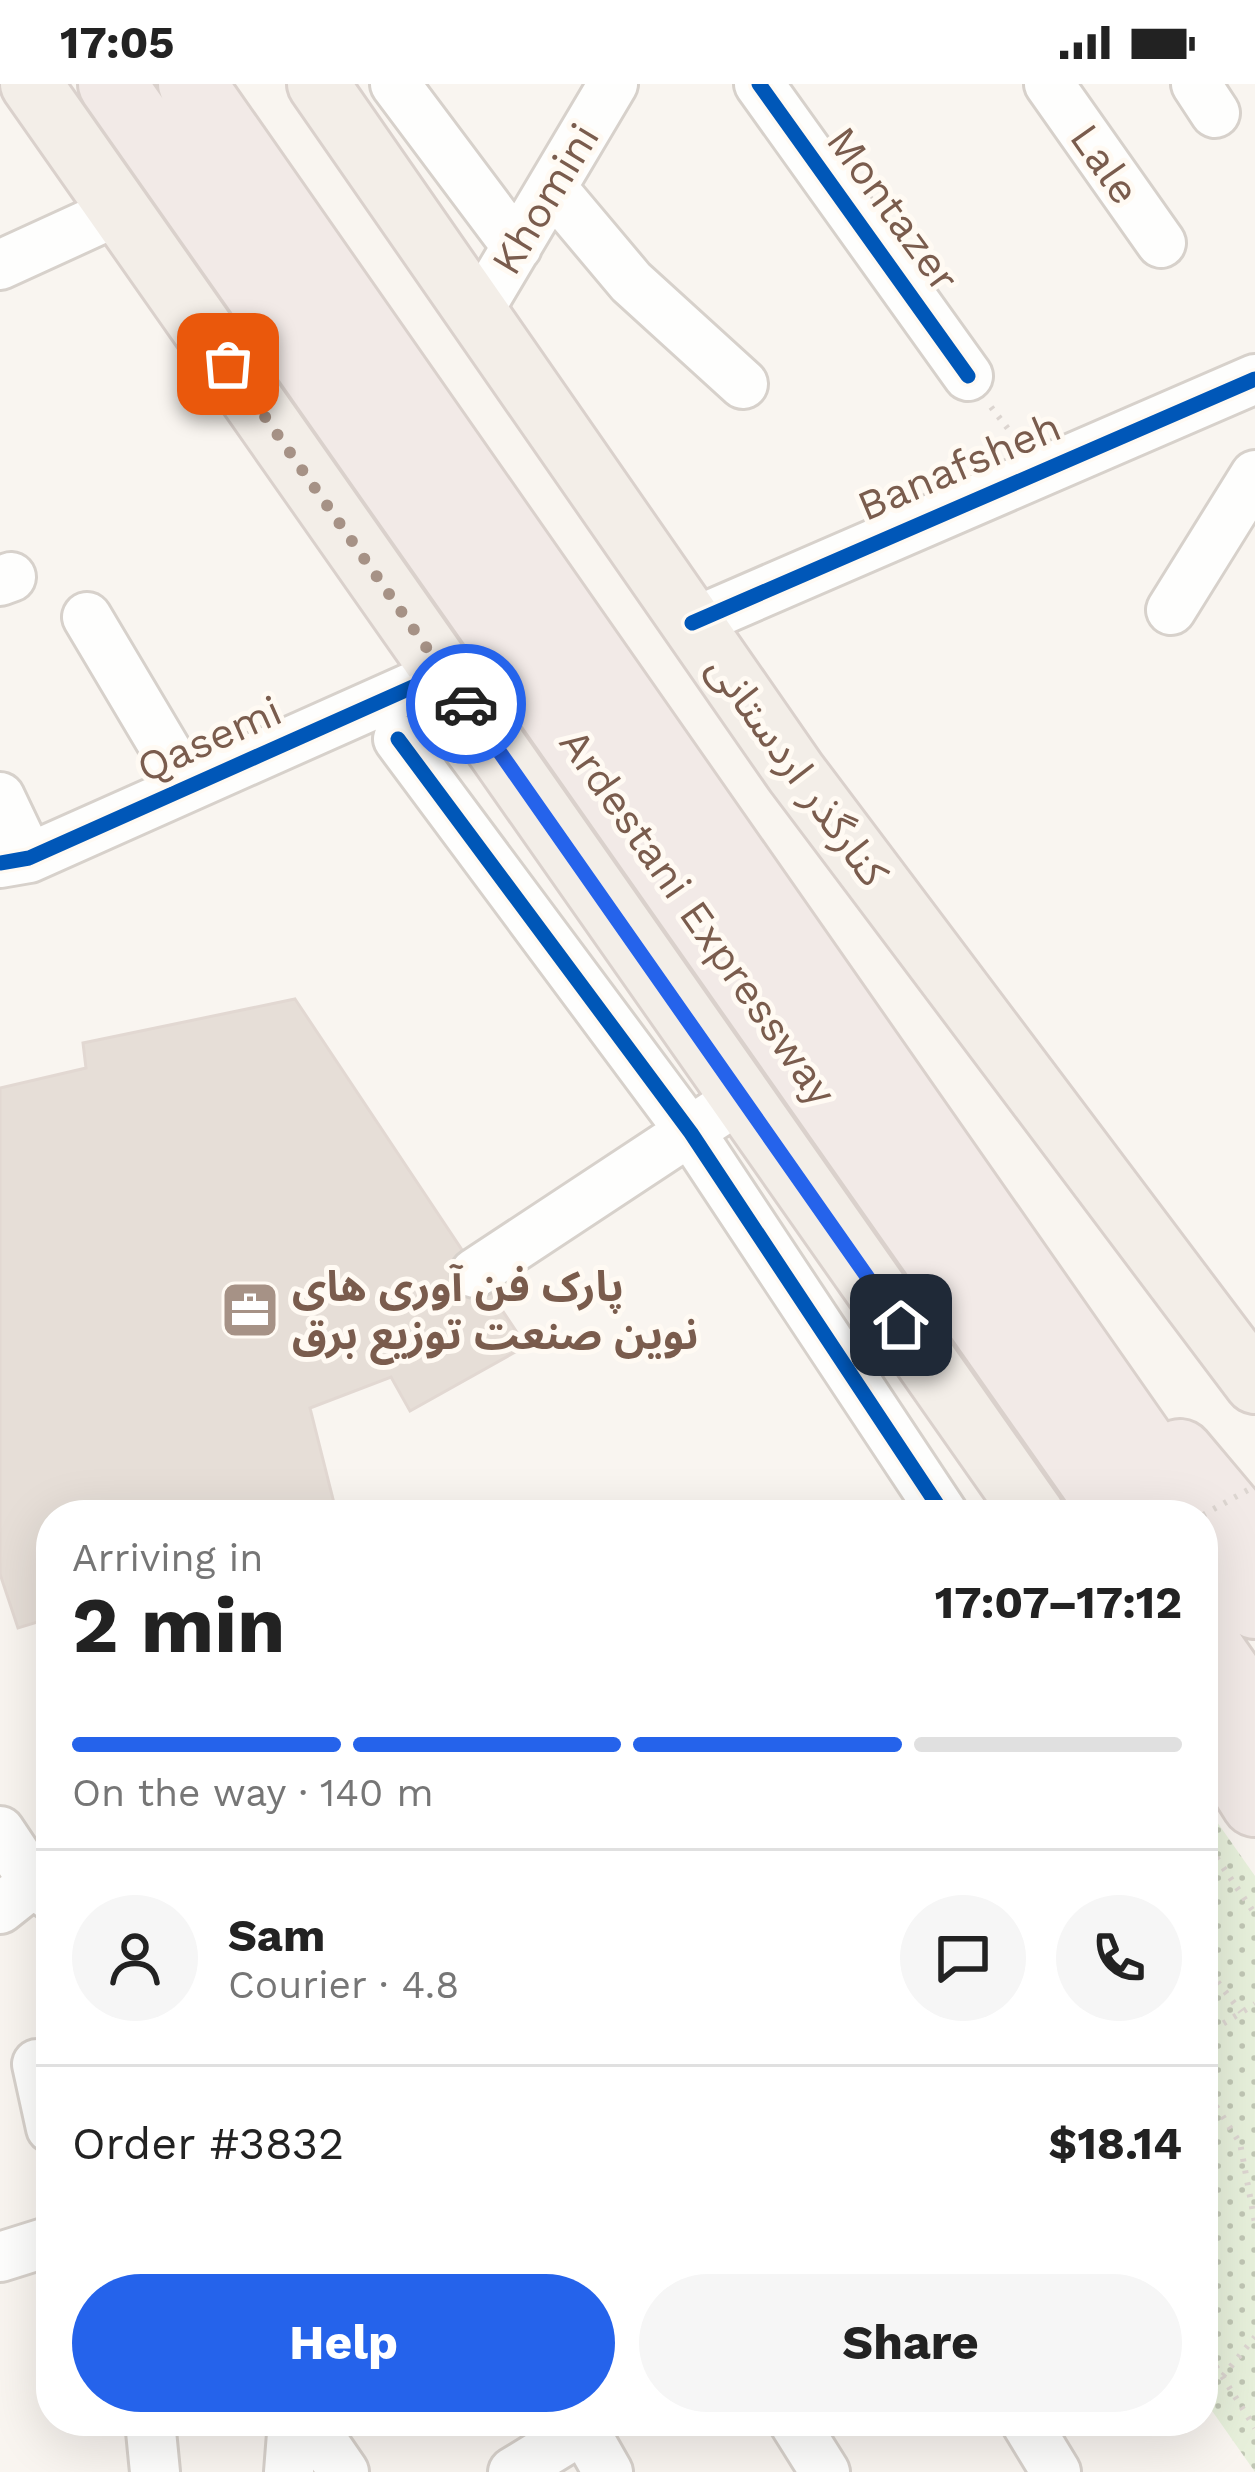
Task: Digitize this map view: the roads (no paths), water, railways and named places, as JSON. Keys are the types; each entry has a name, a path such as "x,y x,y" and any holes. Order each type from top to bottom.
{"highway":[{"name":"Ardestani Expressway","path":"112,84 1106,1500"},
{"name":"Ardestani Expressway","path":"191,84 1181,1500"},
{"path":"524,670 915,1288 1057,1500"},
{"path":"1001,1244 1255,1542"},
{"path":"1218,1552 1255,1605"},
{"path":"1218,1661 1255,1714"},
{"path":"1218,1744 1255,1802"}],"main road":[{"path":"31,84 1024,1500"},
{"name":"کنارگذر اردستانی","path":"318,84 796,773 1253,1376"},
{"path":"1218,1777 1255,1830"}],"street":[{"path":"395,84 517,247"},
{"name":"Khomini","path":"477,314 614,84"},
{"name":"Montazer","path":"759,84 968,376"},
{"name":"Lale","path":"1049,84 1161,243"},
{"path":"552,188 631,282 743,384"},
{"path":"0,265 120,210"},
{"name":"Banafsheh","path":"692,623 1255,379"},
{"path":"1172,610 1255,475"},
{"path":"87,617 188,788"},
{"name":"Qasemi","path":"15,860 444,673"},
{"path":"398,740 691,1132 934,1500"},
{"path":"0,796 15,860"},
{"path":"475,1274 741,1096"},
{"path":"0,2257 36,2246"},
{"path":"151,2436 155,2472"},
{"path":"289,2472 292,2436"},
{"path":"319,2436 344,2472"},
{"path":"513,2472 568,2436"},
{"path":"592,2436 608,2472"},
{"path":"802,2436 825,2472"},
{"path":"1034,2436 1056,2472"}],"place":[{"name":"پارک فن آوری های نوین صنعت توزیع برق","path":"250,1310"}]}
